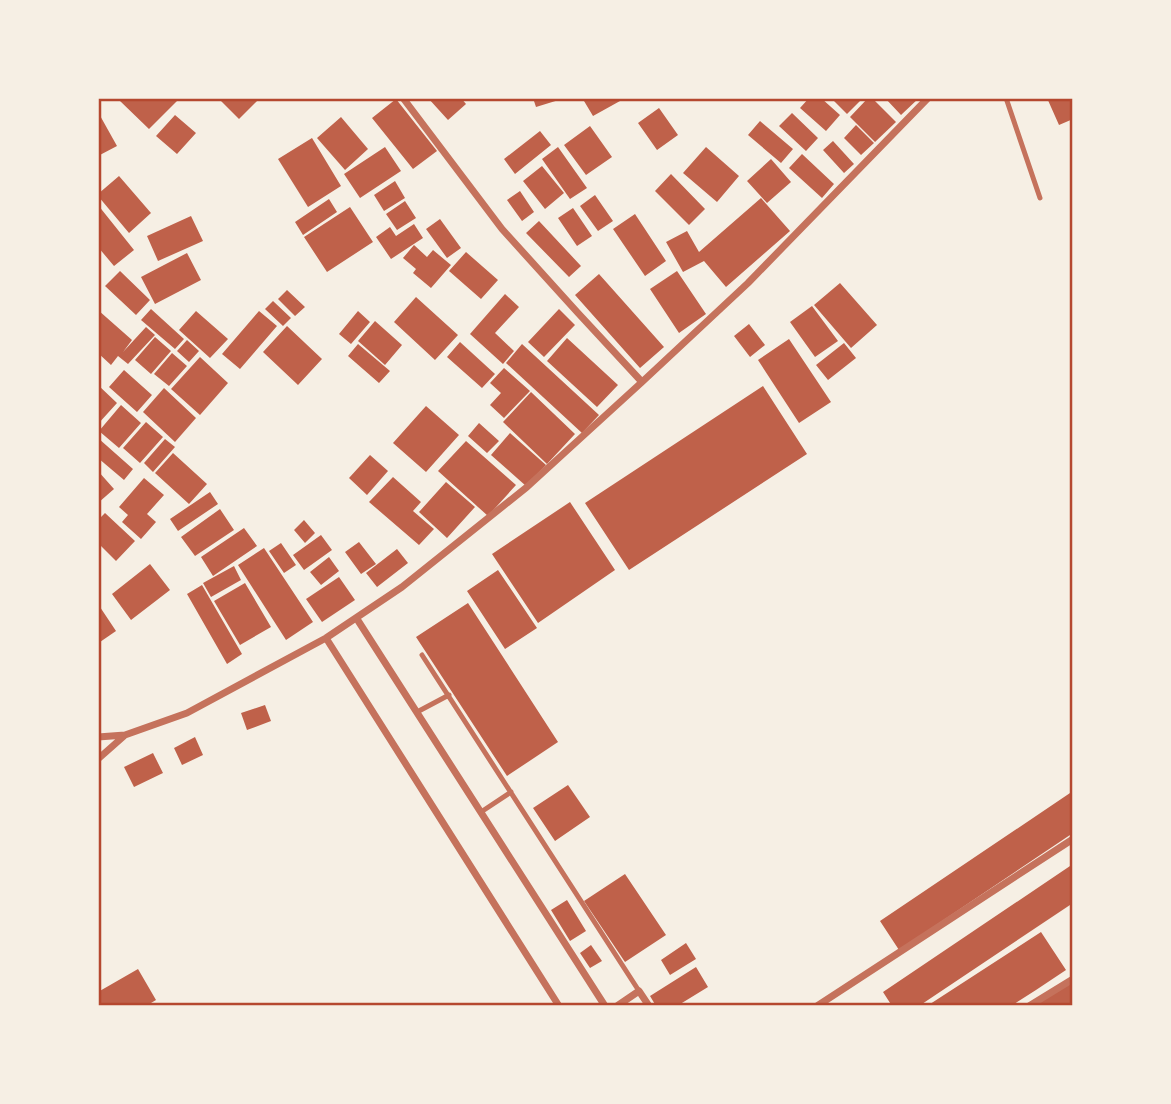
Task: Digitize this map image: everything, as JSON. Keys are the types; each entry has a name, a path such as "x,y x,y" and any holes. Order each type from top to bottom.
{"street":[{"path":"403,98 502,229 642,382"},
{"path":"98,737 125,735 187,713 326,638 402,587 527,487 642,382 748,283 928,98"},
{"path":"357,619 605,1006"},
{"path":"326,638 559,1006"},
{"path":"98,759 125,735"},
{"path":"817,1006 1073,839"},
{"path":"1029,1006 1073,978"},
{"path":"617,1006 639,991 649,1006"}],"lane":[{"path":"1006,98 1040,198"},
{"path":"422,655 639,991"},
{"path":"417,712 449,695"},
{"path":"481,811 511,792"}],"building":[{"path":"123,98 180,98 149,129 120,101"},
{"path":"218,98 260,98 239,119"},
{"path":"428,98 461,98 466,104 448,120"},
{"path":"533,98 562,98 562,99 536,107"},
{"path":"589,98 618,98 620,101 593,116 584,101"},
{"path":"809,98 821,98 840,115 826,131 800,108"},
{"path":"831,98 863,98 847,114"},
{"path":"868,98 872,98 896,122 875,142 850,117"},
{"path":"885,98 919,98 901,115"},
{"path":"1047,98 1073,98 1073,119 1059,125"},
{"path":"396,99 437,151 413,169 372,118"},
{"path":"659,108 678,135 657,150 638,123"},
{"path":"98,112 117,146 98,156"},
{"path":"792,113 818,138 806,151 779,126"},
{"path":"175,115 196,133 177,154 156,136"},
{"path":"341,117 368,149 345,170 317,138"},
{"path":"760,121 793,149 781,163 748,135"},
{"path":"856,125 874,143 861,155 844,138"},
{"path":"590,126 612,157 586,175 564,145"},
{"path":"540,131 551,145 515,174 504,159"},
{"path":"312,138 341,186 308,207 278,159"},
{"path":"833,141 854,164 844,173 823,150"},
{"path":"385,147 401,171 360,198 344,174"},
{"path":"558,147 587,188 570,199 542,159"},
{"path":"706,147 739,176 717,202 683,173"},
{"path":"802,154 834,184 822,198 789,168"},
{"path":"771,159 791,182 767,203 747,181"},
{"path":"542,166 564,193 545,209 523,181"},
{"path":"671,174 705,209 689,225 655,191"},
{"path":"119,176 151,213 129,233 98,196"},
{"path":"395,181 405,198 384,211 374,195"},
{"path":"520,191 534,212 522,221 507,200"},
{"path":"595,195 613,221 598,231 580,206"},
{"path":"761,198 790,231 726,287 704,261 683,272 666,242 687,231 699,252"},
{"path":"329,199 337,212 303,235 295,222"},
{"path":"405,201 416,218 397,230 386,214"},
{"path":"98,205 134,250 114,266 98,247"},
{"path":"350,207 373,242 327,272 304,237"},
{"path":"573,208 592,236 577,246 558,218"},
{"path":"635,214 666,261 645,276 613,229"},
{"path":"191,216 203,241 158,261 147,236"},
{"path":"440,219 461,248 447,258 426,229"},
{"path":"539,221 581,266 569,277 526,233"},
{"path":"414,224 423,238 391,259 376,237 390,227 396,236"},
{"path":"414,245 427,257 433,250 451,265 431,288 413,273 416,269 403,258"},
{"path":"466,252 498,280 481,299 449,271"},
{"path":"187,253 201,280 155,304 141,277"},
{"path":"120,271 150,300 136,315 105,286"},
{"path":"677,271 706,314 679,333 650,289"},
{"path":"599,274 664,347 640,368 575,295"},
{"path":"840,283 877,325 851,348 814,305"},
{"path":"287,290 305,307 295,316 278,299"},
{"path":"505,294 519,307 495,333 514,351 503,364 470,334"},
{"path":"416,297 458,335 435,360 394,322"},
{"path":"273,301 291,318 283,326 265,309"},
{"path":"812,306 838,341 815,357 790,322"},
{"path":"151,309 184,339 175,349 141,320"},
{"path":"559,309 575,325 544,357 528,342"},
{"path":"98,310 132,340 123,352 146,327 155,335 128,364 118,356 111,365 98,353"},
{"path":"196,311 228,339 210,358 179,330"},
{"path":"259,311 277,326 240,369 222,354"},
{"path":"358,311 370,322 351,344 339,334"},
{"path":"375,321 402,345 385,365 358,341"},
{"path":"749,324 765,345 750,357 734,336"},
{"path":"287,326 322,359 298,385 263,352"},
{"path":"155,337 171,351 151,374 135,360"},
{"path":"567,338 618,385 597,407 547,361"},
{"path":"789,339 831,402 799,423 758,360"},
{"path":"187,340 199,351 189,362 177,351"},
{"path":"460,342 495,374 482,388 447,357"},
{"path":"844,343 856,358 828,380 816,365"},
{"path":"358,344 390,371 379,383 348,356"},
{"path":"522,344 599,415 582,433 506,363"},
{"path":"172,353 187,366 169,386 154,374"},
{"path":"200,357 228,383 200,415 171,389"},
{"path":"504,368 530,391 504,418 490,405 501,393 490,383"},
{"path":"124,370 152,395 137,412 109,387"},
{"path":"98,385 117,403 98,424"},
{"path":"763,386 807,454 629,570 585,503"},
{"path":"164,388 196,418 175,442 143,412"},
{"path":"531,392 575,434 547,464 503,422"},
{"path":"121,405 141,423 119,448 99,431"},
{"path":"426,406 459,435 426,472 393,443"},
{"path":"146,422 163,437 140,463 123,448"},
{"path":"479,423 499,441 487,453 468,436"},
{"path":"510,433 546,465 526,486 491,455"},
{"path":"98,438 133,469 124,480 98,458"},
{"path":"165,439 175,447 153,472 144,463"},
{"path":"466,441 516,485 488,516 438,471"},
{"path":"173,453 207,484 189,504 155,473"},
{"path":"370,455 388,471 367,495 349,478"},
{"path":"98,471 114,489 98,503"},
{"path":"393,477 421,502 413,511 434,529 419,545 369,502"},
{"path":"144,478 164,495 147,514 156,522 141,539 122,522 128,515 119,507"},
{"path":"446,482 475,507 447,538 419,512"},
{"path":"210,492 218,504 178,531 170,519"},
{"path":"570,502 615,570 538,623 492,554"},
{"path":"220,509 234,530 195,556 181,537"},
{"path":"105,513 135,541 116,561 98,543 98,520"},
{"path":"304,520 315,533 305,543 294,530"},
{"path":"244,528 257,546 213,576 201,557"},
{"path":"321,535 332,550 304,570 293,555"},
{"path":"359,542 376,564 361,574 345,552"},
{"path":"281,543 296,565 284,573 269,551"},
{"path":"264,548 313,622 286,640 238,565"},
{"path":"397,549 408,563 377,587 366,573"},
{"path":"329,557 339,571 321,585 310,572"},
{"path":"150,564 170,590 131,620 112,594"},
{"path":"234,566 241,580 211,597 203,583"},
{"path":"498,570 537,628 505,649 467,591"},
{"path":"339,577 355,600 322,622 306,599"},
{"path":"245,583 271,627 240,645 214,601"},
{"path":"202,585 242,654 227,664 187,594"},
{"path":"468,603 558,742 507,776 416,637"},
{"path":"98,604 116,631 100,642 98,639"},
{"path":"265,705 271,721 247,730 241,713"},
{"path":"195,737 203,755 182,765 174,748"},
{"path":"153,753 163,773 134,787 124,767"},
{"path":"568,785 590,817 555,841 533,808"},
{"path":"1073,791 1073,833 899,950 880,921"},
{"path":"1073,864 1073,903 919,1006 892,1006 883,992"},
{"path":"625,874 666,935 625,962 584,901"},
{"path":"567,900 586,931 570,941 551,910"},
{"path":"1041,932 1066,970 1036,990 1011,1006 927,1006"},
{"path":"686,943 696,959 670,975 661,960"},
{"path":"591,945 602,961 590,968 580,953"},
{"path":"696,967 708,987 677,1006 656,1006 650,996"},
{"path":"138,969 156,1000 146,1006 98,1006 98,992"},
{"path":"1073,982 1073,1006 1034,1006"}]}
